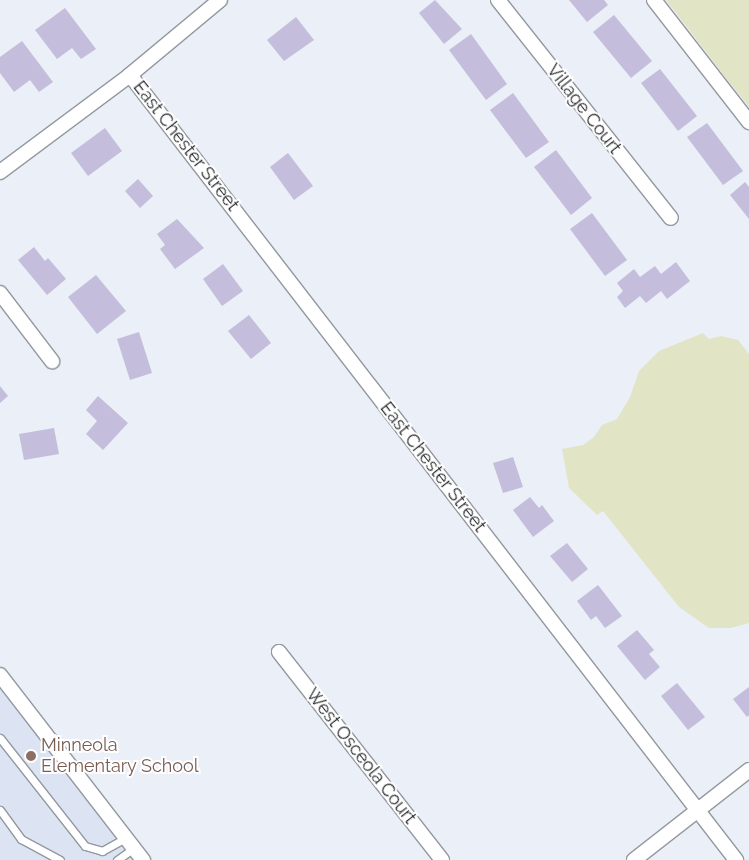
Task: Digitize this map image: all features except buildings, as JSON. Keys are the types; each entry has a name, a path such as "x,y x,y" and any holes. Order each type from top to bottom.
{"street":[{"path":"0,172 130,75 220,0"},
{"name":"Village Court","path":"498,0 671,218"},
{"path":"654,0 749,122"},
{"name":"East Chester Street","path":"130,75 736,860"},
{"path":"0,292 52,361"},
{"name":"West Osceola Court","path":"279,652 442,860"},
{"path":"0,675 143,860"},
{"path":"634,860 749,770"}],"lane":[{"path":"0,738 85,846 102,851 129,843"},
{"path":"0,810 21,839 60,860"},
{"path":"118,860 129,843"}],"shaded area":[{"name":"Minneola Elementary School","path":"0,675 143,860 0,860"}],"green space":[{"path":"666,0 749,0 749,107 726,78"},
{"path":"703,333 709,339 721,336 738,340 749,354 749,623 731,628 709,628 679,607 603,511 597,515 569,488 562,449 583,445 594,437 602,425 617,419 630,397 639,371 659,351"}],"place":[{"name":"Minneola Elementary School","path":"31,756"}]}
